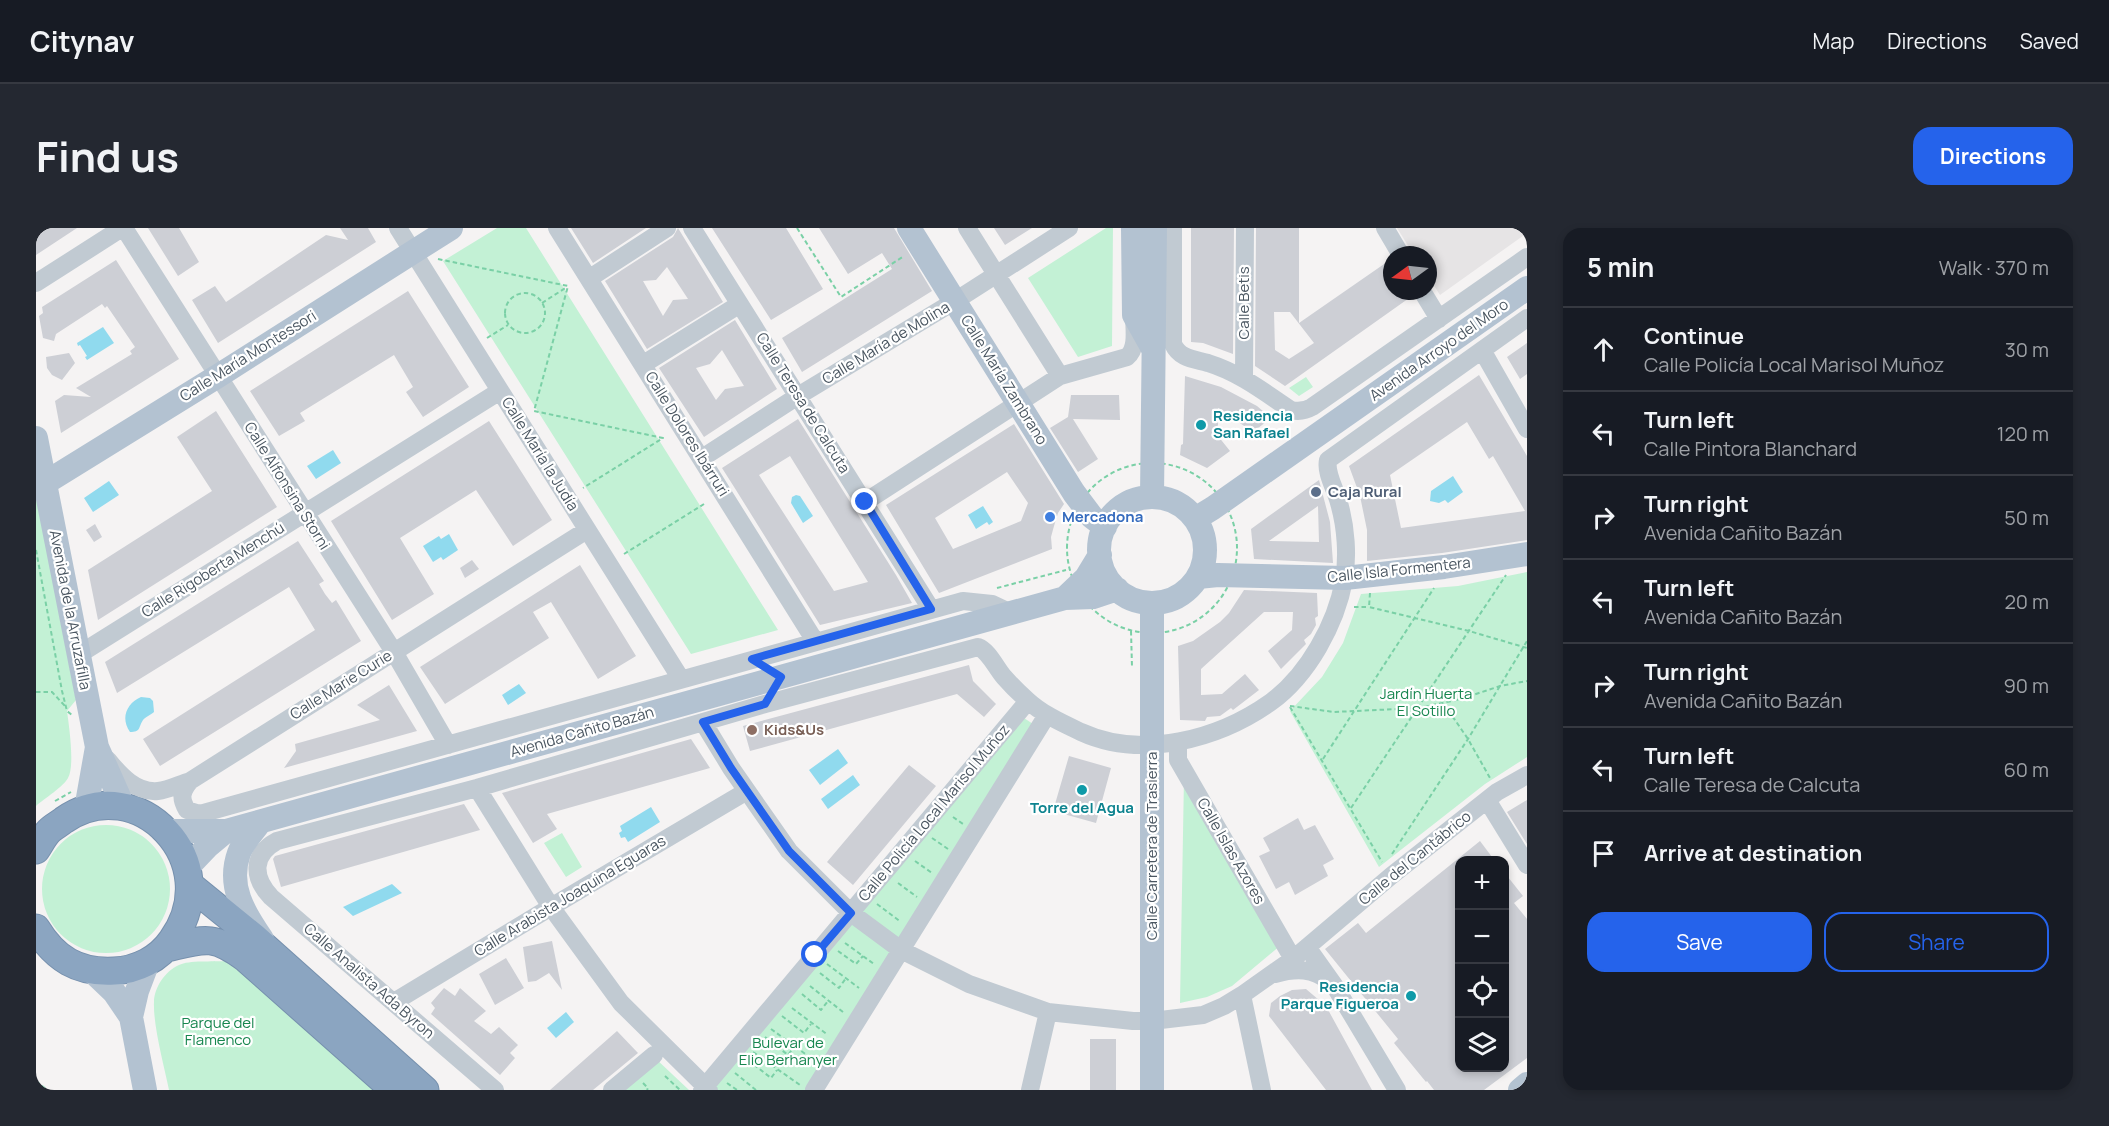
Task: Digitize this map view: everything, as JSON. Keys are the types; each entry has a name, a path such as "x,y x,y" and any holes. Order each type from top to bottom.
{"highway":[{"path":"38,845 50,830 72,815 81,798 106,807 124,808 145,815 166,831 179,848 189,877 202,894 425,1090"},
{"path":"158,955 182,927 188,909 189,877"},
{"path":"36,928 46,945 71,964 96,972 127,970 158,955 204,939 227,944 394,1090"}],"main road":[{"name":"Calle María Montessori","path":"45,483 451,228"},
{"path":"1133,228 1134,315 1154,340"},
{"path":"1152,497 1155,228"},
{"name":"Calle María Zambrano","path":"910,239 955,301 1081,501 1092,517 1105,526"},
{"name":"Avenida Arroyo del Moro","path":"1195,519 1527,288"},
{"name":"Avenida de la Arruzafilla","path":"36,438 97,747 124,808"},
{"path":"1152,497 1174,501 1195,519 1203,535 1205,552 1198,577 1188,589 1178,596 1163,602 1152,603 1133,599 1117,589 1105,574 1100,555 1100,541 1105,526 1114,513 1126,504 1152,497"},
{"name":"Calle Isla Formentera","path":"1198,577 1218,575 1345,578 1444,567 1527,554"},
{"name":"Avenida Cañito Bazán","path":"166,831 226,831 1011,613 1069,591 1086,578 1100,555"},
{"name":"Avenida Cañito Bazán","path":"1069,591 1093,597 1117,589"},
{"name":"Calle Carretera de Trasierra","path":"1152,603 1152,1090"},
{"name":"Avenida de la Arruzafilla","path":"81,798 97,747"},
{"path":"260,822 239,852 234,871 237,895 246,915 276,958"},
{"name":"Avenida Cañito Bazán","path":"189,877 208,846 226,831"},
{"path":"131,1017 137,991 158,955"},
{"path":"91,970 114,992 131,1017 146,1090"},
{"path":"1520,1090 1527,1084"}],"street":[{"path":"36,283 123,228"},
{"name":"Calle Alfonsina Storni","path":"123,228 394,652 448,744"},
{"name":"Calle María la Judía","path":"398,228 681,680"},
{"name":"Calle Dolores Ibárruri","path":"557,228 815,641"},
{"path":"596,274 667,228"},
{"name":"Calle Teresa de Calcuta","path":"692,228 931,609"},
{"path":"966,228 1059,376"},
{"name":"Calle María de Molina","path":"702,458 1069,228"},
{"path":"1173,228 1173,344 1176,351 1187,358 1219,367 1244,378"},
{"name":"Calle Betis","path":"1244,378 1245,228"},
{"path":"1385,228 1396,246"},
{"name":"Avenida Arroyo del Moro","path":"1244,378 1291,410 1303,411 1527,257"},
{"name":"Avenida Arroyo del Moro","path":"1503,274 1527,282"},
{"path":"1154,340 1173,287"},
{"path":"1427,300 1439,319"},
{"path":"650,360 732,309"},
{"path":"865,502 1059,376 1127,357 1131,354 1134,345 1134,315"},
{"name":"Avenida Arroyo del Moro","path":"1345,578 1346,547 1340,505 1327,464 1331,456 1527,318"},
{"path":"1482,350 1527,429"},
{"name":"Avenida Arroyo del Moro","path":"1354,378 1351,411 1385,418"},
{"name":"Calle Rigoberta Menchú","path":"78,655 500,391"},
{"name":"Calle Marie Curie","path":"97,747 123,778 138,787 157,791 190,782 587,530"},
{"path":"1028,701 1047,715 1104,740 1126,744 1152,744 1178,742 1206,734 1243,719 1272,701 1305,667 1323,639 1339,603 1345,578"},
{"name":"Avenida Cañito Bazán","path":"190,782 184,788 183,803 187,810 200,814 963,601 992,604 1011,613"},
{"name":"Avenida Cañito Bazán","path":"258,863 263,850 277,841 477,788 765,704 974,647 981,647 984,650 1004,677 1028,701"},
{"path":"752,659 781,677 765,704"},
{"name":"Calle Policía Local Marisol Muñoz","path":"705,1089 1028,701"},
{"path":"809,1089 929,906 1047,715"},
{"name":"Calle del Cantábrico","path":"703,722 789,851 851,913 901,950 969,984 1048,1012 1152,1022 1203,1015 1242,995 1293,959 1490,792 1527,775"},
{"name":"Calle Islas Azores","path":"1178,742 1178,760 1293,959"},
{"path":"376,764 389,812"},
{"path":"477,788 550,907 621,1003 705,1089"},
{"name":"Calle Arabista Joaquina Eguaras","path":"394,1002 747,791"},
{"path":"1490,792 1527,865"},
{"name":"Calle Analista Ada Byron","path":"258,863 258,878 263,888 272,897 495,1090"},
{"path":"1307,946 1334,985 1396,1090"},
{"path":"1270,975 1290,970 1305,970 1319,974 1334,985"},
{"path":"1242,995 1262,1090"},
{"path":"1030,1090 1048,1012"},
{"path":"612,1090 654,1055"}],"path":[{"path":"797,228 841,297 910,239"},
{"path":"438,259 568,286"},
{"path":"542,303 568,286"},
{"path":"568,286 534,411 663,438 583,488"},
{"path":"520,294 530,294 542,303 545,313 544,320 536,330 529,333 519,332 508,324 507,306 515,297 520,294"},
{"path":"487,338 508,324"},
{"path":"1069,591 1067,538 1070,524 1081,501 1094,485 1106,476 1134,464 1169,464 1188,471 1204,483 1213,485"},
{"path":"624,554 704,504"},
{"path":"1233,515 1236,534 1236,564"},
{"path":"36,550 62,691 68,711"},
{"path":"991,590 1069,569"},
{"path":"1351,808 1508,572"},
{"path":"1323,759 1436,585"},
{"path":"1369,607 1370,590"},
{"path":"1352,607 1369,607 1469,631 1527,648"},
{"path":"1391,856 1468,739 1527,641"},
{"path":"1384,865 1290,706 1334,712 1419,708 1527,681"},
{"path":"36,692 52,692 73,716"},
{"path":"1444,703 1468,739 1490,792"},
{"path":"49,804 81,798"},
{"path":"939,806 975,833"},
{"path":"920,830 960,857"},
{"path":"902,851 944,882"},
{"path":"884,872 929,906"},
{"path":"866,895 913,931"},
{"path":"838,937 881,970"},
{"path":"831,946 856,964 863,956"},
{"path":"820,959 866,993"},
{"path":"813,968 839,988 846,978"},
{"path":"802,980 844,1012"},
{"path":"795,989 822,1010 828,1001"},
{"path":"784,1002 836,1041"},
{"path":"776,1012 804,1033 811,1024"},
{"path":"766,1025 820,1064"},
{"path":"759,1032 788,1055 794,1047"},
{"path":"747,1047 777,1070 809,1089"},
{"path":"741,1055 771,1078 777,1070"},
{"path":"724,1064 756,1090"},
{"path":"665,1077 680,1090"},
{"path":"36,1081 47,1090"}],"shaded area":[{"path":"1397,228 1527,228 1527,233 1440,295 1437,290 1437,246 1408,246"}],"green space":[{"path":"497,228 526,228 778,630 691,654 443,261"},
{"path":"1106,228 1113,228 1112,346 1078,357 1028,278"},
{"path":"1306,377 1313,387 1299,396 1289,388"},
{"path":"36,495 76,700 67,711 71,755 68,778 36,806"},
{"name":"Jardín Huerta El Sotillo","path":"1527,572 1527,757 1485,784 1379,867 1290,711 1322,677 1343,643 1361,594 1458,586"},
{"name":"Bulevar de Elio Berhanyer","path":"1021,716 1036,726 806,1090 709,1090"},
{"path":"1184,777 1281,945 1232,986 1207,997 1180,1003"},
{"path":"106,825 131,830 151,844 165,864 170,889 165,914 151,934 131,948 106,953 81,948 61,934 47,914 42,889 47,864 61,844 81,830"},
{"path":"562,833 582,867 566,877 544,843"},
{"name":"Parque del Flamenco","path":"225,961 251,980 374,1090 169,1090 155,1022 154,1002 158,986 169,971 183,963"},
{"path":"655,1058 689,1090 617,1090"}],"water":[{"path":"103,327 114,343 87,360 85,357 87,356 77,343"},
{"path":"333,450 341,463 316,479 307,466"},
{"path":"1453,476 1463,492 1448,503 1445,500 1439,503 1430,501 1431,491"},
{"path":"109,481 119,495 93,512 84,498"},
{"path":"800,496 813,516 803,523 791,503 792,497"},
{"path":"983,506 993,522 989,525 987,522 976,529 968,515"},
{"path":"449,534 458,550 443,560 441,557 433,562 423,546 439,536 441,539"},
{"path":"519,684 526,693 508,705 502,695"},
{"path":"141,697 150,698 153,701 154,712 144,719 138,730 130,732 127,727 126,712 132,703"},
{"path":"838,749 848,763 820,785 809,770"},
{"path":"853,775 860,785 828,809 821,799"},
{"path":"651,807 660,822 628,842 625,837 621,838 620,826"},
{"path":"392,884 402,893 353,916 343,907"},
{"path":"566,1012 574,1022 556,1038 547,1028"}],"building":[{"path":"36,228 77,228 36,255"},
{"path":"148,228 179,228 199,262 178,276"},
{"path":"340,228 368,228 376,242 218,343 192,300 215,286 226,302 326,235 348,240"},
{"path":"571,228 646,228 593,263"},
{"path":"678,228 723,302 647,349 605,281 673,237","holes":["667,267 688,299 673,300 663,316 643,281 656,280"]},
{"path":"712,228 786,228 823,289 771,320"},
{"path":"819,228 894,228 932,291 802,372 782,338 892,269 882,253 848,274"},
{"path":"994,228 1032,228 1005,245"},
{"path":"1191,228 1234,228 1233,354 1203,343 1191,342"},
{"path":"1256,228 1299,228 1299,323 1383,265 1383,300 1406,300 1285,386 1255,366","holes":["1274,312 1290,312 1314,343 1289,359 1275,350"]},
{"path":"116,260 179,359 61,433 55,401 64,395 91,397 76,388 132,354 130,351 135,347 107,306 105,308 102,304 56,334 54,341 43,338 39,316 43,313 42,307"},
{"path":"408,291 469,387 423,417 406,392 413,387 394,355 300,413 305,421 279,436 250,391"},
{"path":"735,320 777,389 704,437 659,368","holes":["722,350 744,386 725,389 716,400 696,368 710,364"]},
{"path":"1527,343 1527,374 1520,379 1507,357"},
{"path":"69,353 75,363 62,380 52,375 47,368 46,357"},
{"path":"1479,375 1527,456 1527,540 1442,553 1367,561 1367,530 1360,496 1349,466","holes":["1467,422 1489,459 1493,456 1525,511 1401,528 1390,475"]},
{"name":"Residencia San Rafael","path":"1185,376 1221,387 1257,406 1271,418 1253,432 1218,408 1218,436 1230,451 1207,468 1180,455 1183,444"},
{"path":"1071,395 1119,395 1120,420 1073,419 1098,459 1078,472 1050,428 1068,417"},
{"path":"216,411 277,507 98,620 88,570 212,491 177,437"},
{"path":"798,419 912,603 820,625 722,468","holes":["790,456 868,582 834,591 759,475"]},
{"path":"489,421 552,520 513,546 476,490 400,538 434,594 392,620 331,521"},
{"path":"1014,424 1064,504 1058,513 1051,537 1052,549 939,593 886,505","holes":["1007,472 1028,503 1021,521 953,549 935,518"]},
{"path":"1319,480 1330,522 1333,563 1254,559 1251,529","holes":["1318,506 1319,542 1269,541"]},
{"path":"95,524 102,537 94,542 86,530"},
{"path":"298,541 324,581 319,584 325,594 332,603 336,600 361,641 160,766 143,739 315,630 289,587 117,693 105,662"},
{"path":"472,560 479,569 465,578 460,568"},
{"path":"580,565 636,656 598,679 551,602 533,612 549,638 445,704 420,667"},
{"path":"1244,590 1317,593 1316,625 1304,640 1306,644 1281,669 1268,651 1292,630 1293,612 1264,612 1201,669 1201,695 1222,694 1245,674 1259,690 1233,710 1231,708 1220,716 1207,717 1205,721 1180,720 1178,646 1193,641 1220,622"},
{"path":"969,665 973,681 996,704 984,717 957,694 750,751 743,726"},
{"path":"389,685 417,731 284,768 296,751 295,744 380,720 357,705"},
{"path":"691,739 710,768 547,814 557,829 533,843 502,793"},
{"name":"Torre del Agua","path":"1069,756 1111,768 1096,823 1053,811"},
{"path":"909,765 936,786 853,885 827,862"},
{"path":"1527,800 1527,844 1507,812"},
{"path":"464,804 480,830 281,887 273,859 275,856"},
{"path":"1298,818 1304,830 1315,825 1334,859 1323,865 1328,876 1295,895 1289,882 1276,889 1259,856 1270,851 1263,838"},
{"name":"Residencia Parque Figueroa","path":"1480,841 1491,856 1461,856"},
{"name":"Residencia Parque Figueroa","path":"1455,861 1455,1072 1508,1072 1484,1090 1434,1090 1394,1043 1398,1039 1325,949 1358,923 1366,933"},
{"name":"Residencia Parque Figueroa","path":"1509,878 1523,896 1514,903 1527,919 1527,1058 1509,1071"},
{"path":"552,941 562,990 549,973 536,981 528,982 523,947"},
{"path":"506,958 524,988 495,1005 479,974"},
{"path":"444,988 455,996 460,988 486,1011 474,1021 491,1034 499,1027 518,1045 510,1053 515,1058 500,1075 431,1014 435,1008 431,1003"},
{"path":"1306,989 1326,1006 1372,1090 1326,1090 1269,1016 1271,1003 1280,996 1292,990"},
{"path":"617,1031 638,1053 593,1090 550,1090"},
{"path":"1090,1039 1116,1039 1116,1090 1090,1090"}],"place":[{"name":"Residencia San Rafael","path":"1201,425"},
{"name":"Caja Rural","path":"1316,492"},
{"name":"Mercadona","path":"1050,517"},
{"name":"Kids&Us","path":"752,730"},
{"name":"Torre del Agua","path":"1082,790"},
{"name":"Residencia Parque Figueroa","path":"1411,996"}],"route":[{"path":"815,955 851,913 789,851 731,768 703,722 765,704 781,677 752,659 931,609 865,502"}]}
